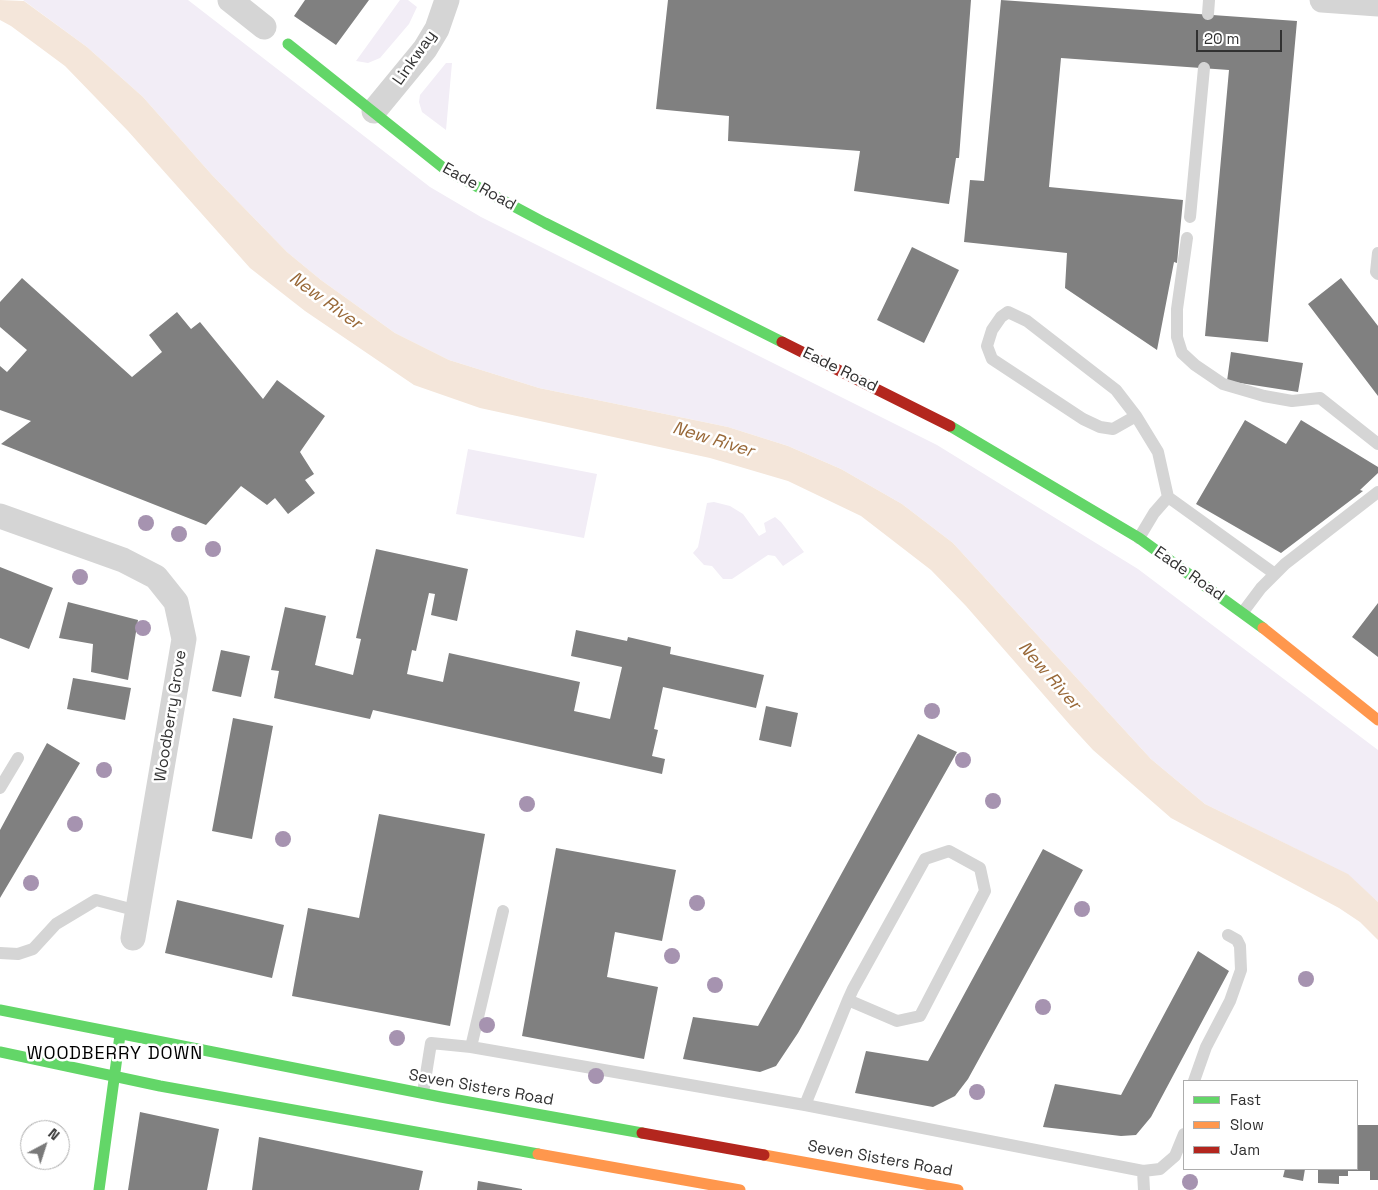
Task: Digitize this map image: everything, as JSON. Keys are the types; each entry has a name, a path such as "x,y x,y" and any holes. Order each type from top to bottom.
{"main road":[{"name":"Eade Road","path":"288,44 446,170 546,223 970,436 1139,538 1243,612 1378,720"},
{"name":"Seven Sisters Road","path":"0,1010 423,1093 958,1190"},
{"path":"99,1190 116,1078 120,1035"},
{"path":"0,1052 116,1078 740,1190"}],"street":[{"path":"230,0 264,27"},
{"name":"Linkway","path":"374,111 426,49 437,29 448,0"},
{"path":"1322,0 1378,4"},
{"name":"Woodberry Grove","path":"0,516 123,560 156,577 176,602 184,639 133,938"}],"lane":[{"path":"1208,14 1209,0"},
{"path":"1190,217 1204,68"},
{"path":"1187,238 1176,309 1177,337 1182,353 1195,365 1223,384 1264,396 1292,401 1320,398 1378,444"},
{"path":"1378,253 1376,272 1378,274"},
{"path":"1136,416 1113,429 1100,427 1083,418 992,359 986,346 992,330 1001,317 1008,312 1027,322 1116,390 1136,416 1158,452 1168,497 1275,574"},
{"path":"1243,612 1275,574 1308,544 1378,492"},
{"path":"1139,538 1154,513 1168,497"},
{"path":"0,788 18,758"},
{"path":"805,1105 848,1000 926,860 949,851 980,868 985,891 920,1016 897,1021 848,1000"},
{"path":"0,953 18,954 33,949 56,924 96,900 138,911"},
{"path":"471,1047 503,911"},
{"path":"1194,1080 1206,1047 1230,1001 1240,970 1240,946 1237,940 1228,935"},
{"path":"423,1093 431,1043 471,1047 805,1105 1143,1171 1160,1169 1175,1156 1183,1136"},
{"path":"1143,1171 1144,1190"}],"shaded area":[{"path":"23,0 188,0 430,187 481,217 937,445 1138,569 1378,750 1378,902 1347,874 1205,804 1151,759 953,543 902,504 841,469 788,446 728,427 539,388 449,360 395,333 321,280 287,252 212,175 143,97 87,47"},
{"path":"400,0 408,0 417,7 409,24 380,58 368,63 356,61"},
{"path":"446,63 452,63 446,130 422,112 419,102 420,95"},
{"path":"468,449 597,474 584,538 456,514"},
{"path":"714,502 730,506 743,514 759,536 766,532 764,523 775,517 804,552 783,566 775,556 768,555 732,579 723,579 712,566 704,565 693,553 698,547 707,503"}],"water":[{"name":"New River","path":"0,0 24,1 87,47 143,97 212,175 287,252 321,280 395,333 449,360 539,388 728,427 788,446 841,469 902,504 953,543 1151,759 1205,804 1348,874 1378,902 1378,940 1360,922 1339,908 1171,818 1093,750 966,606 931,570 861,516 788,481 710,458 480,408 414,385 305,311 250,268 128,131 65,66 0,20"}],"building":[{"path":"305,0 369,0 336,45 294,16"},
{"path":"668,0 971,0 959,158 956,158 949,204 854,191 860,151 728,141 729,116 656,109"},
{"path":"1001,0 1297,21 1268,342 1205,336 1229,70 1061,58 1049,187 1183,200 1177,263 1174,262 1157,350 1065,288 1067,253 964,242 970,180 984,181"},
{"path":"912,247 959,270 924,343 877,320"},
{"path":"22,278 132,377 162,352 149,335 177,312 191,329 200,322 263,399 277,380 325,416 300,452 314,474 305,480 315,493 288,514 275,498 267,505 241,486 206,525 1,444 31,421 0,410 0,366 7,372 27,350 0,327 0,302"},
{"path":"1341,278 1378,326 1378,396 1308,304"},
{"path":"1231,352 1303,363 1298,392 1227,381"},
{"path":"1245,420 1286,444 1301,420 1378,467 1378,473 1360,490 1363,491 1281,553 1196,504"},
{"path":"376,549 468,569 457,621 431,615 435,594 429,593 416,651 412,650 407,674 443,682 449,653 580,682 574,711 610,719 622,667 571,656 576,630 627,641 628,637 671,647 670,654 764,675 756,708 663,687 654,729 658,730 652,756 665,759 662,774 373,710 370,719 274,698 279,671 271,670 285,607 326,616 315,665 353,675 361,639 356,638"},
{"path":"0,567 53,588 29,649 0,638"},
{"path":"68,602 138,620 128,680 91,672 93,644 59,638"},
{"path":"1378,603 1378,657 1352,637"},
{"path":"221,650 250,656 241,697 212,691"},
{"path":"73,678 131,688 125,720 67,709"},
{"path":"766,706 798,713 791,747 759,740"},
{"path":"233,718 273,726 252,839 212,831"},
{"path":"918,734 957,752 798,1033 776,1066 760,1072 683,1059 693,1017 758,1026"},
{"path":"47,743 80,763 0,898 0,830"},
{"path":"379,814 485,834 450,1026 292,996 308,908 359,918"},
{"path":"556,848 676,870 662,941 615,932 607,977 658,987 644,1059 522,1036"},
{"path":"1043,849 1083,870 968,1079 955,1096 933,1107 855,1093 866,1051 928,1061"},
{"path":"177,900 284,925 272,978 165,953"},
{"path":"1198,951 1229,971 1151,1117 1136,1135 1121,1136 1043,1127 1055,1084 1121,1095"},
{"path":"140,1112 219,1129 207,1190 128,1190"},
{"path":"1358,1125 1378,1125 1378,1180 1370,1180 1370,1171 1348,1171 1348,1176 1339,1176 1339,1184 1318,1183 1318,1170 1358,1170"},
{"path":"259,1137 423,1171 419,1190 252,1190"},
{"path":"1285,1170 1305,1170 1303,1181 1283,1177"},
{"path":"478,1181 522,1189 522,1190 477,1190"}],"traffic: fast":[{"path":"288,44 446,170 545,223 782,342"},
{"path":"950,426 1139,538 1263,628"},
{"path":"0,1010 441,1097 642,1133"},
{"path":"99,1190 120,1035"},
{"path":"0,1052 160,1086 538,1154"}],"traffic: slow":[{"path":"1263,628 1378,720"},
{"path":"538,1154 740,1190"},
{"path":"764,1155 958,1190"}],"traffic: jam":[{"path":"782,342 950,426"},
{"path":"642,1133 764,1155"}],"district":[{"name":"WOODBERRY DOWN","path":"115,1054"}]}
